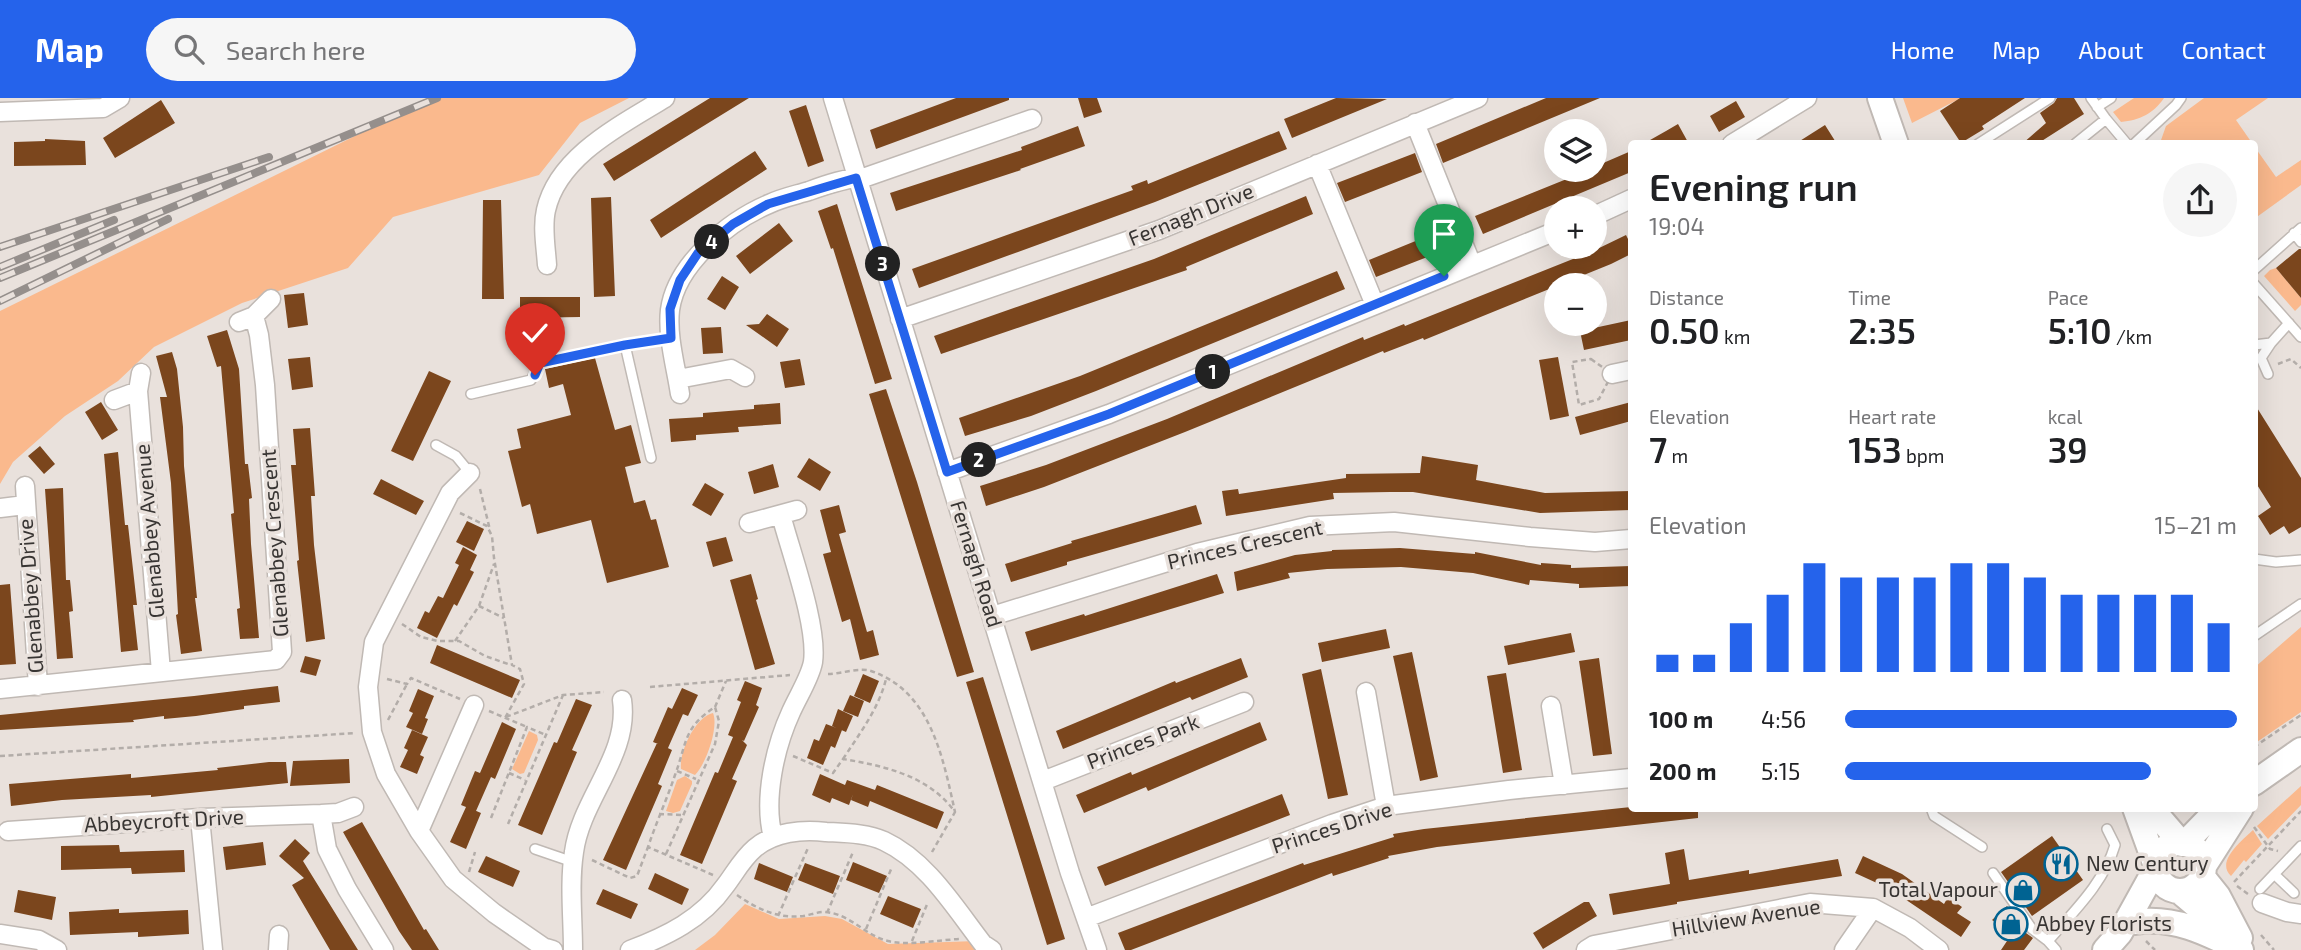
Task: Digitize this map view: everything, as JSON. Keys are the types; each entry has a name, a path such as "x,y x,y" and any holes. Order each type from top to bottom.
{"main road":[{"path":"1880,98 1895,140"},
{"path":"2258,783 2301,750"},
{"path":"2136,812 2160,881 2170,889 2178,891 2245,948"},
{"path":"2155,812 2183,844 2198,852 2203,871 2245,948"},
{"path":"2127,937 2162,852 2174,844 2183,844 2215,812"},
{"path":"2127,937 2178,891 2193,887 2247,816"},
{"path":"2127,937 2155,919 2207,933 2245,948"}],"street":[{"path":"0,112 103,108 120,98"},
{"path":"547,265 545,213 565,169 586,150 665,98"},
{"name":"Fernagh Road","path":"833,98 1097,950"},
{"name":"Fernagh Drive","path":"900,319 1159,230 1478,98"},
{"path":"1739,140 1807,98"},
{"path":"745,377 731,369 679,387 671,338 670,309 680,280 698,253 733,224 768,204 866,177 1032,119"},
{"path":"1415,123 1472,265"},
{"path":"1317,164 1376,305"},
{"path":"1607,210 1628,201"},
{"path":"947,472 1109,414 1544,236"},
{"name":"Glenabbey Crescent","path":"0,689 276,660 282,652 265,385 259,335 246,319 271,299"},
{"path":"1612,374 1628,371"},
{"name":"Glenabbey Avenue","path":"114,400 140,382 161,672"},
{"path":"470,473 450,492 374,642 369,673 372,732 386,774 419,831 453,879 494,913 543,947 554,950"},
{"name":"Glenabbey Drive","path":"25,486 38,686"},
{"name":"Glenabbey Drive","path":"0,508 25,505"},
{"path":"749,523 789,513 815,639 812,665 782,731 777,749 769,820 774,837"},
{"name":"Princes Crescent","path":"992,616 1197,553 1310,526 1394,522 1595,542 1628,539"},
{"path":"1366,692 1386,806"},
{"path":"573,950 573,857 584,816 622,735 622,700"},
{"name":"Princes Park","path":"1043,781 1244,702"},
{"path":"419,831 474,705"},
{"path":"1551,706 1563,785"},
{"name":"Princes Drive","path":"1086,918 1386,806 1628,778"},
{"name":"Abbeycroft Drive","path":"8,831 200,818 338,813 354,807"},
{"path":"321,814 327,849 347,889 384,950"},
{"path":"200,818 213,950"},
{"path":"630,950 664,937 702,912 756,847 774,837 797,831 860,836 883,841 920,868 936,884 985,944"},
{"path":"2261,896 2287,912 2301,914"},
{"name":"Hillview Avenue","path":"1586,950 1594,945 1811,903 1873,908 1910,928 1939,950"},
{"path":"1844,950 1873,908"},
{"path":"0,934 39,940 57,950"}],"lane":[{"path":"1984,140 2050,98"},
{"path":"2091,98 2124,140"},
{"path":"2097,107 2111,98"},
{"path":"2138,140 2181,98"},
{"path":"2080,140 2106,119"},
{"path":"2258,266 2298,231 2301,242"},
{"path":"2258,289 2301,337"},
{"path":"2267,372 2261,358 2288,323"},
{"path":"471,394 531,380 540,363 671,338"},
{"path":"2258,344 2270,343"},
{"path":"625,345 651,458"},
{"path":"436,446 456,456 470,473"},
{"path":"2258,560 2276,562 2301,560"},
{"path":"2258,633 2301,604"},
{"path":"1932,812 1934,816 1982,847"},
{"path":"2048,942 2109,864 2115,845 2106,829"},
{"path":"2261,896 2274,874 2301,846"},
{"path":"535,849 573,857"},
{"path":"1993,873 2032,929 2056,950"},
{"path":"2274,874 2294,893"}],"path":[{"path":"1591,359 1612,374 1599,399 1579,405 1572,362 1591,359"},
{"path":"2267,372 2291,359 2301,368"},
{"path":"470,473 481,490 492,536 512,665 515,666"},
{"path":"443,505 487,526 492,536"},
{"path":"455,641 479,606 495,563"},
{"path":"479,606 504,618"},
{"path":"387,614 421,637 438,641 459,641 485,656 520,669 524,684 505,718"},
{"path":"650,687 869,669 906,691 921,709 934,734 955,812 920,868"},
{"path":"369,673 407,684"},
{"path":"0,756 383,730 411,678 546,735"},
{"path":"777,749 833,773 872,714 886,678"},
{"path":"573,857 630,878 637,876 677,771 684,741 690,730 715,707 726,681"},
{"path":"505,718 563,695 604,692"},
{"path":"508,824 563,695"},
{"path":"666,855 715,744 719,721 715,707"},
{"path":"2258,744 2301,715"},
{"path":"491,818 527,727"},
{"path":"843,759 886,767 909,776 945,799 955,812"},
{"path":"677,771 698,780"},
{"path":"509,773 526,781"},
{"path":"2261,896 2233,883 2301,811"},
{"path":"659,814 682,815"},
{"path":"2247,816 2270,849 2284,852"},
{"path":"778,916 815,831"},
{"path":"827,913 860,836"},
{"path":"648,847 713,876 753,906 778,916 827,913 851,919 888,941 985,944"},
{"path":"865,929 899,852"},
{"path":"912,941 936,884"},
{"path":"2127,937 2155,950"}],"shaded area":[{"path":"432,98 629,98 580,123 539,175 393,217 348,268 242,303 154,347 118,381 65,416 13,462 0,484 0,311"},
{"path":"1903,98 1961,98 1912,123"},
{"path":"2134,98 2164,98 2146,115 2121,122 2113,112"},
{"path":"2204,98 2268,98 2236,120 2250,140 2161,140 2166,126"},
{"path":"2258,152 2276,177 2301,160 2301,185 2258,216"},
{"path":"2276,268 2301,298 2301,305 2295,311 2264,276"},
{"path":"2301,627 2301,712 2258,741 2258,665"},
{"path":"713,713 714,727 710,745 695,775 681,769 683,754 694,728"},
{"path":"529,731 537,735 538,740 524,773 520,774 512,769"},
{"path":"685,776 692,784 680,811 666,811 677,780"},
{"path":"2301,786 2301,805 2268,839 2257,826"},
{"path":"2253,830 2262,844 2231,876 2226,864 2228,857"},
{"path":"745,904 779,919 825,916 842,919 888,944 977,941 988,950 695,950 715,935"}],"building":[{"path":"710,98 749,98 614,181 603,164"},
{"path":"956,98 1009,100 876,149 870,130"},
{"path":"1078,98 1097,98 1102,112 1084,118"},
{"path":"1336,98 1387,99 1292,138 1284,119"},
{"path":"1546,98 1600,98 1443,163 1436,144"},
{"path":"1960,98 2025,98 1966,140 1959,140 1940,111"},
{"path":"2057,98 2074,98 2084,114 2043,140 2027,140 2046,123 2040,113"},
{"path":"161,100 175,123 115,158 103,138"},
{"path":"1736,101 1745,117 1719,132 1710,116"},
{"path":"806,105 824,161 808,167 789,111"},
{"path":"1678,124 1687,140 1650,140"},
{"path":"1825,125 1834,140 1801,140"},
{"path":"1078,126 1085,146 896,211 890,193 1022,150 1021,147"},
{"path":"1279,131 1287,149 1155,202 919,288 912,269 1133,190 1131,186 1147,180 1148,184"},
{"path":"45,139 85,141 86,165 14,166 14,142"},
{"path":"755,151 767,169 661,238 650,220"},
{"path":"1628,152 1628,173 1574,196 1544,196 1544,208 1483,234 1475,216 1559,182 1607,182 1607,161"},
{"path":"1415,153 1422,172 1345,202 1337,183"},
{"path":"1306,196 1313,214 1186,267 1187,270 941,354 934,336 1154,259"},
{"path":"611,197 615,296 594,297 591,198"},
{"path":"483,200 501,200 504,299 482,299"},
{"path":"837,204 892,379 875,384 833,248 831,249 818,211"},
{"path":"779,223 793,241 750,274 736,256"},
{"path":"1445,229 1453,247 1376,277 1369,260"},
{"path":"1626,235 1628,239 1628,256 1611,264 1589,273 1544,273 1544,291 1424,340 1423,338 1384,353 1383,351 1044,487 986,506 980,486 1046,465 1167,419 1363,337 1364,340 1404,324 1405,326 1573,259 1607,259 1607,244"},
{"path":"2301,249 2301,298 2276,268"},
{"path":"1337,271 1345,289 1096,391 1031,416 965,436 959,418 1080,376"},
{"path":"722,276 739,287 725,310 707,299"},
{"path":"304,293 308,325 288,328 284,295"},
{"path":"520,297 580,297 580,317 520,318"},
{"path":"767,314 789,329 777,347 746,325 759,324"},
{"path":"1628,321 1628,341 1584,350 1581,336 1607,336 1607,325"},
{"path":"721,327 723,353 703,354 701,328"},
{"path":"227,330 239,369 245,464 248,464 252,498 249,499 251,544 259,638 240,639 237,609 240,608 231,514 234,513 221,366 217,367 207,336"},
{"path":"172,352 177,369 183,427 195,598 202,651 181,654 176,615 171,483 160,397 167,397 156,356"},
{"path":"310,357 313,387 292,390 288,359"},
{"path":"1558,357 1569,416 1550,420 1539,360"},
{"path":"595,358 615,430 631,425 641,463 625,467 634,503 645,500 651,520 656,519 669,567 607,583 591,520 537,534 530,504 522,507 508,451 521,448 517,429 571,415 563,384 549,388 545,369"},
{"path":"800,359 805,385 785,388 780,362"},
{"path":"429,371 451,381 413,461 391,451"},
{"path":"886,389 974,672 957,677 869,394"},
{"path":"101,402 118,430 102,440 85,412"},
{"path":"780,403 781,424 738,427 739,432 696,435 696,440 671,442 669,419 703,417 703,413 754,409 754,405"},
{"path":"1628,403 1628,422 1580,435 1575,417"},
{"path":"2258,409 2301,478 2301,527 2289,534 2284,526 2270,535 2258,516 2271,507 2258,486"},
{"path":"310,428 315,496 311,496 314,545 325,639 306,642 297,561 291,465 296,465 293,429"},
{"path":"40,446 55,464 44,474 28,456"},
{"path":"118,452 137,605 133,605 138,650 121,652 104,454"},
{"path":"1422,456 1478,465 1476,480 1545,493 1628,491 1628,510 1540,513 1413,492 1390,492 1333,493 1334,499 1226,516 1222,491 1238,489 1239,494 1346,478 1346,474 1420,473"},
{"path":"809,458 831,472 820,491 797,477"},
{"path":"773,464 779,487 754,494 748,472"},
{"path":"381,479 424,501 416,515 373,494"},
{"path":"705,483 724,494 711,516 692,505"},
{"path":"63,488 66,580 70,580 73,611 69,612 73,658 57,659 45,489"},
{"path":"839,505 846,532 839,534 867,632 873,630 879,655 860,660 850,619 842,622 823,554 831,552 820,510"},
{"path":"1196,505 1202,524 1067,562 1067,565 1011,582 1005,564 1072,543 1071,541"},
{"path":"467,521 484,529 474,551 456,542"},
{"path":"726,537 733,561 713,567 706,542"},
{"path":"463,547 477,555 470,570 474,572 437,638 417,628 425,611 429,613 438,596 443,598 459,565 455,563"},
{"path":"1400,548 1475,552 1541,565 1571,565 1571,568 1628,566 1628,586 1579,588 1579,584 1530,580 1529,585 1473,573 1401,567 1288,573 1290,578 1237,591 1234,572 1295,555 1332,550"},
{"path":"751,574 775,664 755,670 730,580"},
{"path":"1217,574 1224,593 1031,651 1025,632"},
{"path":"10,584 16,664 0,665 0,585"},
{"path":"1386,629 1390,648 1322,662 1318,643"},
{"path":"1571,633 1575,652 1508,665 1504,646"},
{"path":"437,645 520,680 512,698 430,663"},
{"path":"1412,652 1438,777 1420,781 1393,656"},
{"path":"305,656 321,660 316,676 300,672"},
{"path":"1241,658 1248,677 1192,700 1190,697 1063,749 1056,731 1175,681 1176,683"},
{"path":"1599,658 1612,754 1593,756 1579,661"},
{"path":"1321,669 1348,795 1328,799 1302,674"},
{"path":"1506,673 1522,770 1503,773 1487,676"},
{"path":"863,674 879,681 870,703 854,696"},
{"path":"983,677 1065,939 1047,945 966,682"},
{"path":"745,681 762,688 756,705 759,707 744,741 742,740 747,745 732,779 737,781 702,864 680,855 733,737 728,735 741,702 737,700"},
{"path":"278,686 280,702 244,706 244,709 164,719 164,716 133,720 134,722 0,730 0,715"},
{"path":"682,688 698,695 688,716 683,714 668,748 653,742 668,707 672,709"},
{"path":"418,689 434,696 422,734 406,727 413,713 409,711"},
{"path":"850,695 864,701 858,717 843,711"},
{"path":"576,699 592,705 572,750 577,752 542,835 518,825"},
{"path":"838,709 853,716 846,732 832,726"},
{"path":"502,722 516,729 495,779 491,777 476,811 481,813 466,849 450,842 466,807 461,805 475,771 480,773"},
{"path":"1260,722 1267,740 1148,791 1146,787 1084,813 1076,795"},
{"path":"826,724 842,730 835,748 831,746 823,765 807,758 814,739 819,741"},
{"path":"412,730 428,737 420,755 424,757 417,774 400,767 408,750 404,748"},
{"path":"657,743 672,750 658,784 662,786 626,870 603,860"},
{"path":"349,759 350,783 290,786 293,761"},
{"path":"286,762 288,783 151,797 62,800 11,806 9,784 131,774 131,778"},
{"path":"820,774 845,785 847,780 875,790 877,785 944,812 937,829 870,801 868,807 851,800 853,794 849,805 832,798 830,803 812,795"},
{"path":"1282,794 1290,815 1105,886 1097,867"},
{"path":"1628,807 1628,812 1698,812 1698,818 1437,847 1388,856 1389,858 1333,876 1332,873 1131,950 1125,950 1118,933 1303,863 1304,865 1394,837 1393,834"},
{"path":"362,822 424,930 426,929 439,950 412,950 399,931 343,832"},
{"path":"2052,836 2083,880 2032,916 2001,872"},
{"path":"295,839 310,853 303,861 358,950 330,950 292,885 304,878 279,856"},
{"path":"263,842 266,865 226,870 223,847"},
{"path":"119,845 120,852 184,850 185,872 132,874 131,868 61,870 61,846"},
{"path":"1684,849 1689,880 1749,870 1749,874 1838,859 1842,876 1613,915 1609,894 1670,884 1665,853"},
{"path":"486,856 520,871 513,887 478,872"},
{"path":"1863,856 1902,874 1944,904 1948,897 1962,907 1957,913 1971,922 1961,937 1890,889 1855,873"},
{"path":"853,862 887,876 879,893 846,880"},
{"path":"759,863 793,877 787,892 754,879"},
{"path":"805,863 840,876 833,894 798,880"},
{"path":"655,873 689,889 682,905 648,889"},
{"path":"603,889 638,904 631,919 596,904"},
{"path":"18,890 56,897 52,920 14,912"},
{"path":"888,896 921,909 913,928 880,914"},
{"path":"1584,902 1589,902 1597,916 1543,949 1533,933"},
{"name":"Abbey Florists","path":"2007,906 2026,933 2033,938 2024,950 2001,950 2007,941 2001,936 2006,929 1992,920"},
{"path":"119,909 119,913 188,910 189,934 138,937 138,932 70,935 69,912"}],"railway":[{"path":"0,278 437,98"},
{"path":"0,247 269,157"},
{"path":"0,301 168,219"},
{"path":"0,267 114,220"}],"place":[{"name":"New Century","path":"2061,864"},
{"name":"Total Vapour","path":"2023,890"},
{"name":"Abbey Florists","path":"2011,924"}],"route":[{"path":"535,375 540,363 671,338 670,309 680,280 698,253 733,224 768,204 856,178 947,472 1109,414 1444,276"}]}
